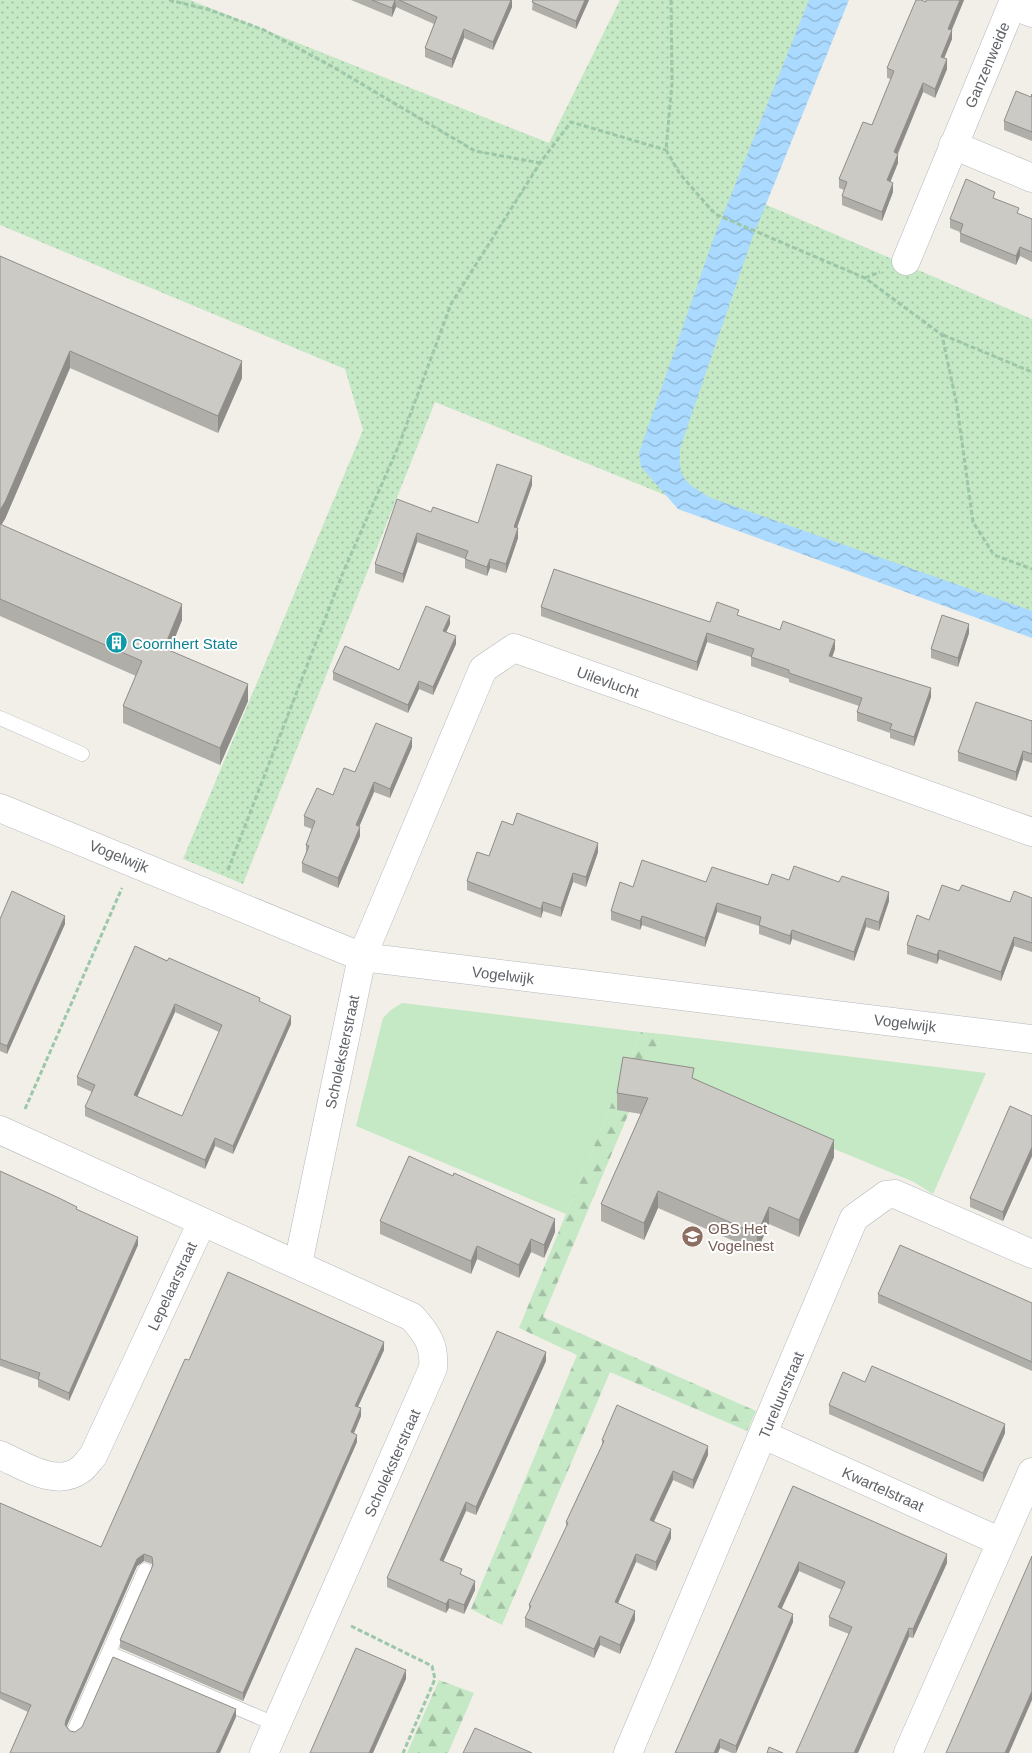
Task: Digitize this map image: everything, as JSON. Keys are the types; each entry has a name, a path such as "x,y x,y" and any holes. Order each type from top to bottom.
{"street":[{"name":"Ganzenweide","path":"906,261 1012,5 1032,13"},
{"path":"953,145 1032,178"},
{"name":"Uilevlucht","path":"362,957 483,669 514,648 1032,832"},
{"name":"Vogelwijk","path":"0,808 362,957 1032,1039"},
{"name":"Scholeksterstraat","path":"298,1264 362,957"},
{"path":"6,1133 202,1222"},
{"name":"Tureluurstraat","path":"628,1753 764,1435 854,1218 886,1195 895,1194 1032,1254"},
{"name":"Scholeksterstraat","path":"202,1222 412,1317 424,1331 434,1352 433,1368 264,1753"},
{"name":"Lepelaarstraat","path":"0,1454 46,1476 61,1477 80,1471 93,1456 202,1222"},
{"name":"Kwartelstraat","path":"764,1435 1001,1542"},
{"path":"908,1753 1032,1472"}],"lane":[{"path":"0,718 82,754"},
{"path":"74,1730 145,1570"},
{"path":"109,1653 277,1725"}],"path":[{"path":"170,0 210,10 264,30 333,67 475,152 540,163"},
{"path":"671,0 672,83 666,150 680,174 715,214 865,278 942,335 1032,372"},
{"path":"217,896 257,799 342,575 399,445 451,304 540,163 571,122 666,150"},
{"path":"942,335 957,406 973,522 994,555 1032,569"},
{"path":"6,1133 133,862"},
{"path":"348,1625 432,1666 435,1679 403,1753"}],"green space":[{"path":"0,0 190,0 549,143 620,0 827,0 748,197 1032,319 1032,627 680,501 435,402 243,884 183,859 363,430 345,369 0,225"},
{"path":"402,1003 641,1032 566,1214 356,1126 383,1018"},
{"path":"641,1032 662,1034 543,1317 756,1411 747,1431 610,1372 502,1625 471,1609 577,1355 519,1328"},
{"path":"662,1034 986,1073 933,1194 914,1182 646,1071"},
{"path":"439,1680 474,1693 448,1753 407,1753"}],"water":[{"path":"809,0 849,0 753,236 680,448 682,474 689,484 711,498 1032,611 1032,638 678,509 641,467 639,453 713,240"}],"building":[{"path":"372,0 395,0 392,8"},
{"path":"399,0 511,0 493,42 464,29 452,59 425,48 437,17"},
{"path":"533,0 585,0 576,21 532,2"},
{"path":"916,0 926,2 926,0 960,0 948,29 952,30 941,57 947,59 935,89 923,83 894,152 898,154 887,180 893,183 882,212 842,196 847,182 839,179 863,122 872,125 894,71 887,68"},
{"path":"1016,91 1031,97 1032,94 1032,132 1004,121"},
{"path":"966,179 995,192 993,198 1019,208 1017,213 1032,219 1032,252 1020,247 1016,256 960,233 963,224 950,219"},
{"path":"0,256 242,361 218,416 70,351 0,510"},
{"path":"497,464 532,476 514,527 518,528 506,564 490,559 487,567 465,559 468,551 417,533 403,574 375,564 397,499 431,512 433,507 478,523"},
{"name":"Coornhert State","path":"0,524 182,604 164,648 248,684 220,748 123,706 142,661 0,599"},
{"path":"554,569 710,622 717,602 739,610 737,615 780,630 783,621 835,640 829,656 931,688 914,737 890,729 892,724 857,712 862,698 789,673 789,670 751,657 754,649 707,633 697,662 541,607"},
{"path":"426,606 450,616 443,631 456,636 433,687 419,681 408,705 333,672 345,646 399,670"},
{"path":"942,615 969,624 958,658 931,649"},
{"path":"976,702 1032,721 1032,754 1023,751 1016,772 958,752"},
{"path":"376,723 412,738 390,789 374,782 356,825 360,827 338,878 302,863 309,846 306,845 315,821 304,816 317,788 333,795 344,768 355,772"},
{"path":"517,813 598,843 586,877 573,873 561,908 543,902 541,909 467,881 477,852 489,856 502,821 513,825"},
{"path":"642,860 706,882 712,867 768,885 772,874 789,880 794,866 839,882 842,876 889,892 879,922 866,918 854,952 792,930 790,936 759,925 761,917 717,903 705,938 642,916 640,921 611,911 620,882 633,887"},
{"path":"942,885 959,891 962,885 1010,902 1014,891 1032,898 1032,943 1014,937 1001,972 939,950 937,955 907,945 917,915 929,920"},
{"path":"12,891 65,916 7,1046 0,1043 0,919"},
{"path":"135,946 167,961 169,958 260,998 259,1001 291,1016 233,1146 215,1138 205,1160 85,1107 95,1085 77,1077","holes":["175,1004 222,1025 182,1116 134,1095"]},
{"path":"623,1057 694,1068 692,1078 834,1140 799,1220 769,1207 757,1234 658,1191 644,1223 601,1204 648,1098 617,1093"},
{"path":"1010,1106 1032,1116 1032,1147 1003,1212 970,1198"},
{"path":"409,1156 453,1176 454,1173 555,1219 544,1245 531,1239 519,1265 477,1246 471,1261 380,1221"},
{"path":"0,1171 138,1237 69,1393 38,1379 40,1373 0,1359"},
{"path":"900,1245 1032,1303 1032,1362 878,1294"},
{"path":"228,1272 384,1342 355,1406 361,1408 351,1432 357,1435 243,1693 120,1640 153,1565 152,1557 144,1554 137,1559 65,1725 70,1731 75,1732 82,1727 113,1657 236,1709 216,1753 10,1753 31,1705 0,1692 0,1503 101,1547 185,1359 189,1360"},
{"path":"497,1331 546,1352 476,1507 466,1502 440,1560 462,1569 460,1574 475,1581 464,1605 449,1599 446,1604 387,1578"},
{"path":"872,1366 1005,1424 983,1473 829,1405 843,1372 865,1382"},
{"path":"617,1405 708,1446 693,1480 673,1471 650,1520 671,1529 656,1562 636,1554 615,1602 635,1611 620,1645 600,1636 594,1649 525,1618 531,1606 529,1605 568,1523 566,1522 604,1441 602,1440"},
{"path":"793,1486 947,1554 913,1629 909,1628 854,1753 796,1753 852,1627 829,1617 845,1582 799,1562 778,1607 793,1614 736,1746 720,1739 714,1753 675,1753"},
{"path":"1032,1556 1032,1691 1005,1753 946,1753"},
{"path":"356,1648 406,1670 369,1753 310,1753"},
{"path":"475,1728 532,1753 463,1753"},
{"path":"769,1747 783,1753 767,1753"}],"place":[{"name":"Coornhert State","path":"116,643"},
{"name":"OBS Het Vogelnest","path":"692,1237"}]}
